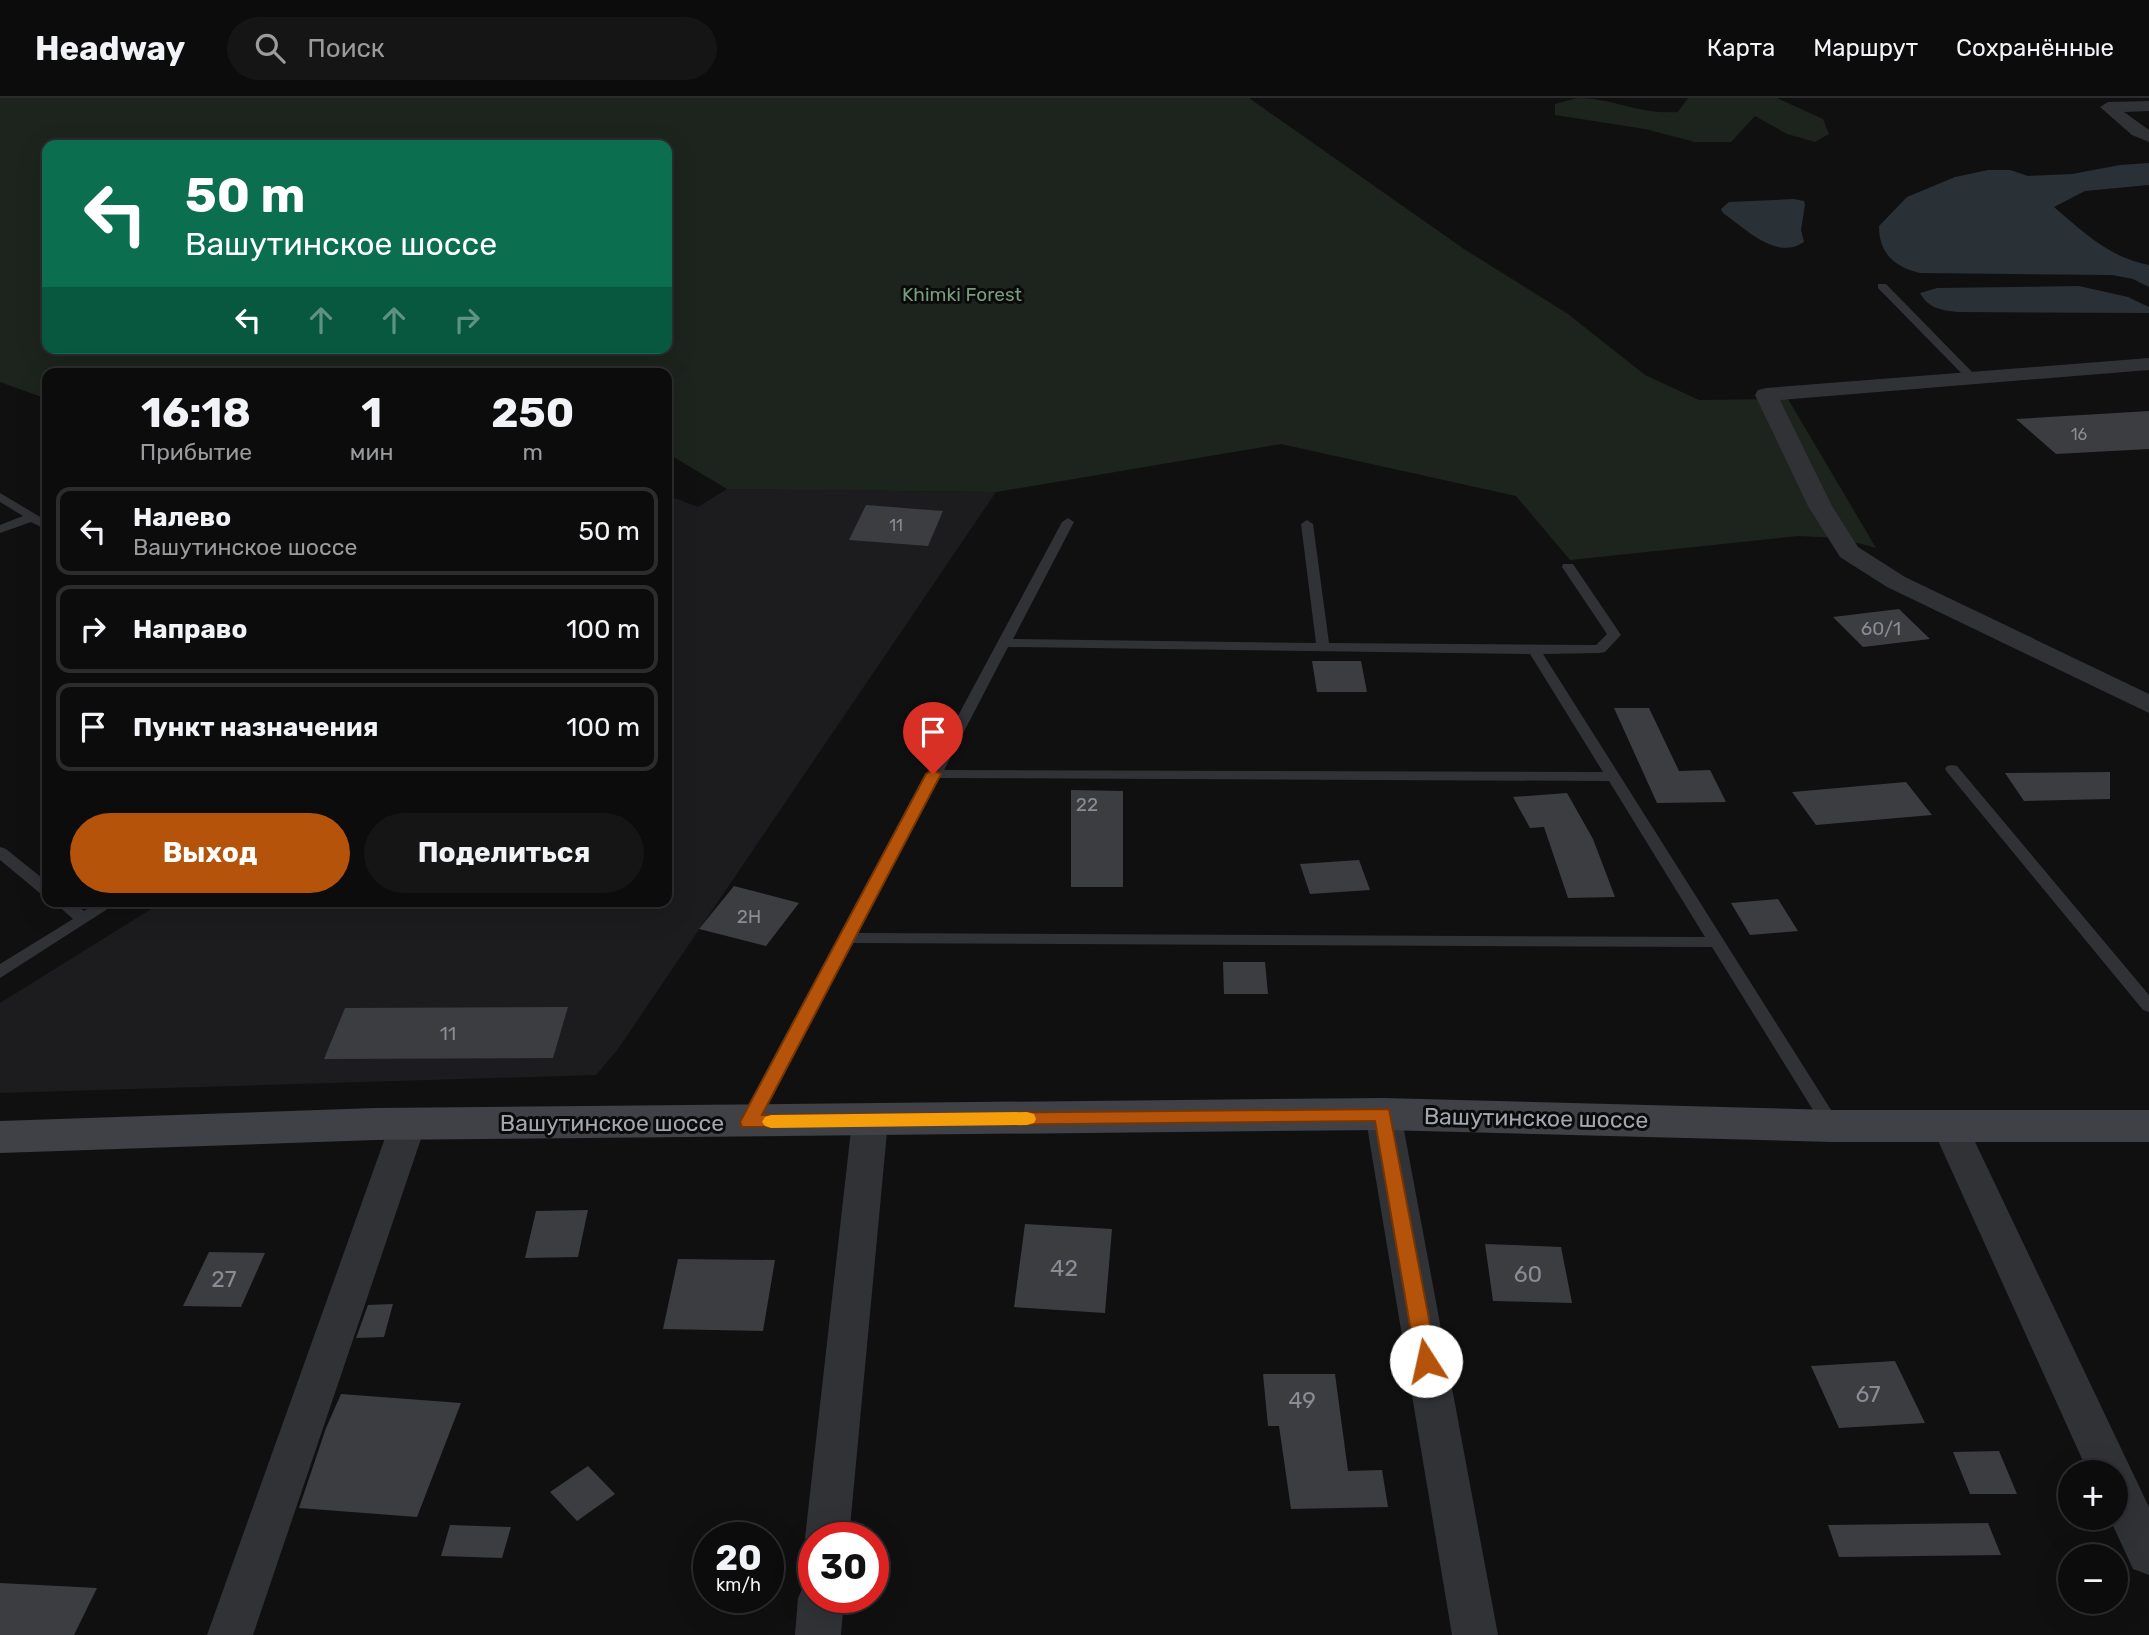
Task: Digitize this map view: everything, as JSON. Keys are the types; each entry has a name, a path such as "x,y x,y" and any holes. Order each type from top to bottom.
{"street":[{"path":"2149,106 2108,107 2149,137"},
{"path":"2149,364 1766,395 1820,506 1849,552 1896,582 2149,705"},
{"path":"1383,1114 1475,1635"},
{"name":"Вашутинское шоссе","path":"0,1137 408,1124 1383,1114 1832,1126 2149,1126"},
{"path":"829,1522 870,1121"},
{"path":"230,1635 408,1124"},
{"path":"1949,1125 2104,1460"},
{"path":"2128,1509 2149,1555"},
{"path":"817,1635 819,1613"}],"lane":[{"path":"1882,286 1972,378"},
{"path":"0,497 42,523"},
{"path":"0,529 32,517"},
{"path":"749,1122 1068,522"},
{"path":"1307,524 1323,648"},
{"path":"1004,643 1600,649 1614,635 1568,567"},
{"path":"1534,650 1832,1126"},
{"path":"1952,769 2149,1006"},
{"path":"933,774 1614,777"},
{"path":"0,852 42,886"},
{"path":"68,907 82,918"},
{"path":"0,972 102,907"},
{"path":"845,938 1717,942"}],"shaded area":[{"path":"2149,163 2149,185 2085,191 2054,207 2109,250 2135,262 2149,265 2149,287 2133,279 2112,275 1920,273 1896,263 1882,244 1879,226 1907,197 1955,177 1988,170 2010,170 2028,176 2072,174 2120,165"},
{"path":"1794,199 1804,201 1805,205 1801,230 1804,242 1793,247 1783,248 1761,240 1721,209 1729,202"},
{"path":"2079,286 2128,297 2149,307 2149,313 1958,312 1931,306 1920,293 1937,288"},
{"path":"727,489 996,492 618,1049 596,1075 0,1093 0,1003 154,907 672,907 672,497 698,507"}],"green space":[{"name":"Khimki Forest","path":"0,98 1249,98 1464,249 1568,314 1645,375 1699,400 1788,399 1876,548 1840,538 1798,536 1570,560 1516,496 1281,444 996,492 727,489 672,456 672,368 42,368 42,397 0,382"},
{"path":"1577,98 1651,111 1678,112 1688,98 1777,98 1823,119 1829,134 1815,142 1787,134 1755,116 1731,142 1695,142 1645,129 1555,115 1555,104"}],"building":[{"path":"2149,411 2149,449 2056,454 2016,419"},
{"path":"866,505 943,511 928,546 849,540"},
{"path":"1899,609 1930,639 1863,647 1833,617"},
{"path":"1312,661 1361,661 1367,692 1317,692"},
{"path":"1614,708 1649,708 1679,771 1710,770 1726,802 1657,803"},
{"path":"2110,772 2110,799 2024,801 2005,773"},
{"path":"1906,782 1932,815 1816,825 1792,792"},
{"path":"1071,790 1123,791 1123,887 1071,887"},
{"path":"1567,793 1593,839 1615,897 1568,898 1544,827 1530,828 1513,797"},
{"path":"1359,860 1370,890 1310,894 1300,864"},
{"path":"734,886 799,903 766,946 699,929"},
{"path":"1778,899 1798,931 1750,935 1731,903"},
{"path":"1223,962 1265,962 1268,994 1224,994"},
{"path":"568,1007 553,1058 324,1059 345,1008"},
{"path":"588,1210 578,1257 525,1258 536,1211"},
{"path":"1025,1224 1112,1229 1105,1313 1014,1307"},
{"path":"1485,1244 1561,1247 1572,1303 1493,1301"},
{"path":"209,1252 265,1253 241,1307 183,1306"},
{"path":"678,1259 775,1260 763,1331 663,1329"},
{"path":"393,1304 384,1337 356,1338 368,1305"},
{"path":"1895,1361 1925,1423 1839,1428 1811,1366"},
{"path":"1263,1374 1335,1374 1348,1471 1382,1470 1388,1507 1291,1509 1279,1426 1268,1426"},
{"path":"341,1394 461,1403 417,1517 299,1508 326,1428"},
{"path":"1999,1451 2017,1494 1970,1494 1953,1452"},
{"path":"588,1466 615,1494 577,1521 550,1492"},
{"path":"1988,1523 2001,1555 1839,1557 1828,1525"},
{"path":"450,1525 511,1527 502,1558 441,1556"},
{"path":"0,1583 97,1588 74,1635 0,1635"}],"slow traffic":[{"path":"771,1122 1027,1119"}],"route":[{"path":"933,774 749,1122 1383,1114 1426,1361"}]}
